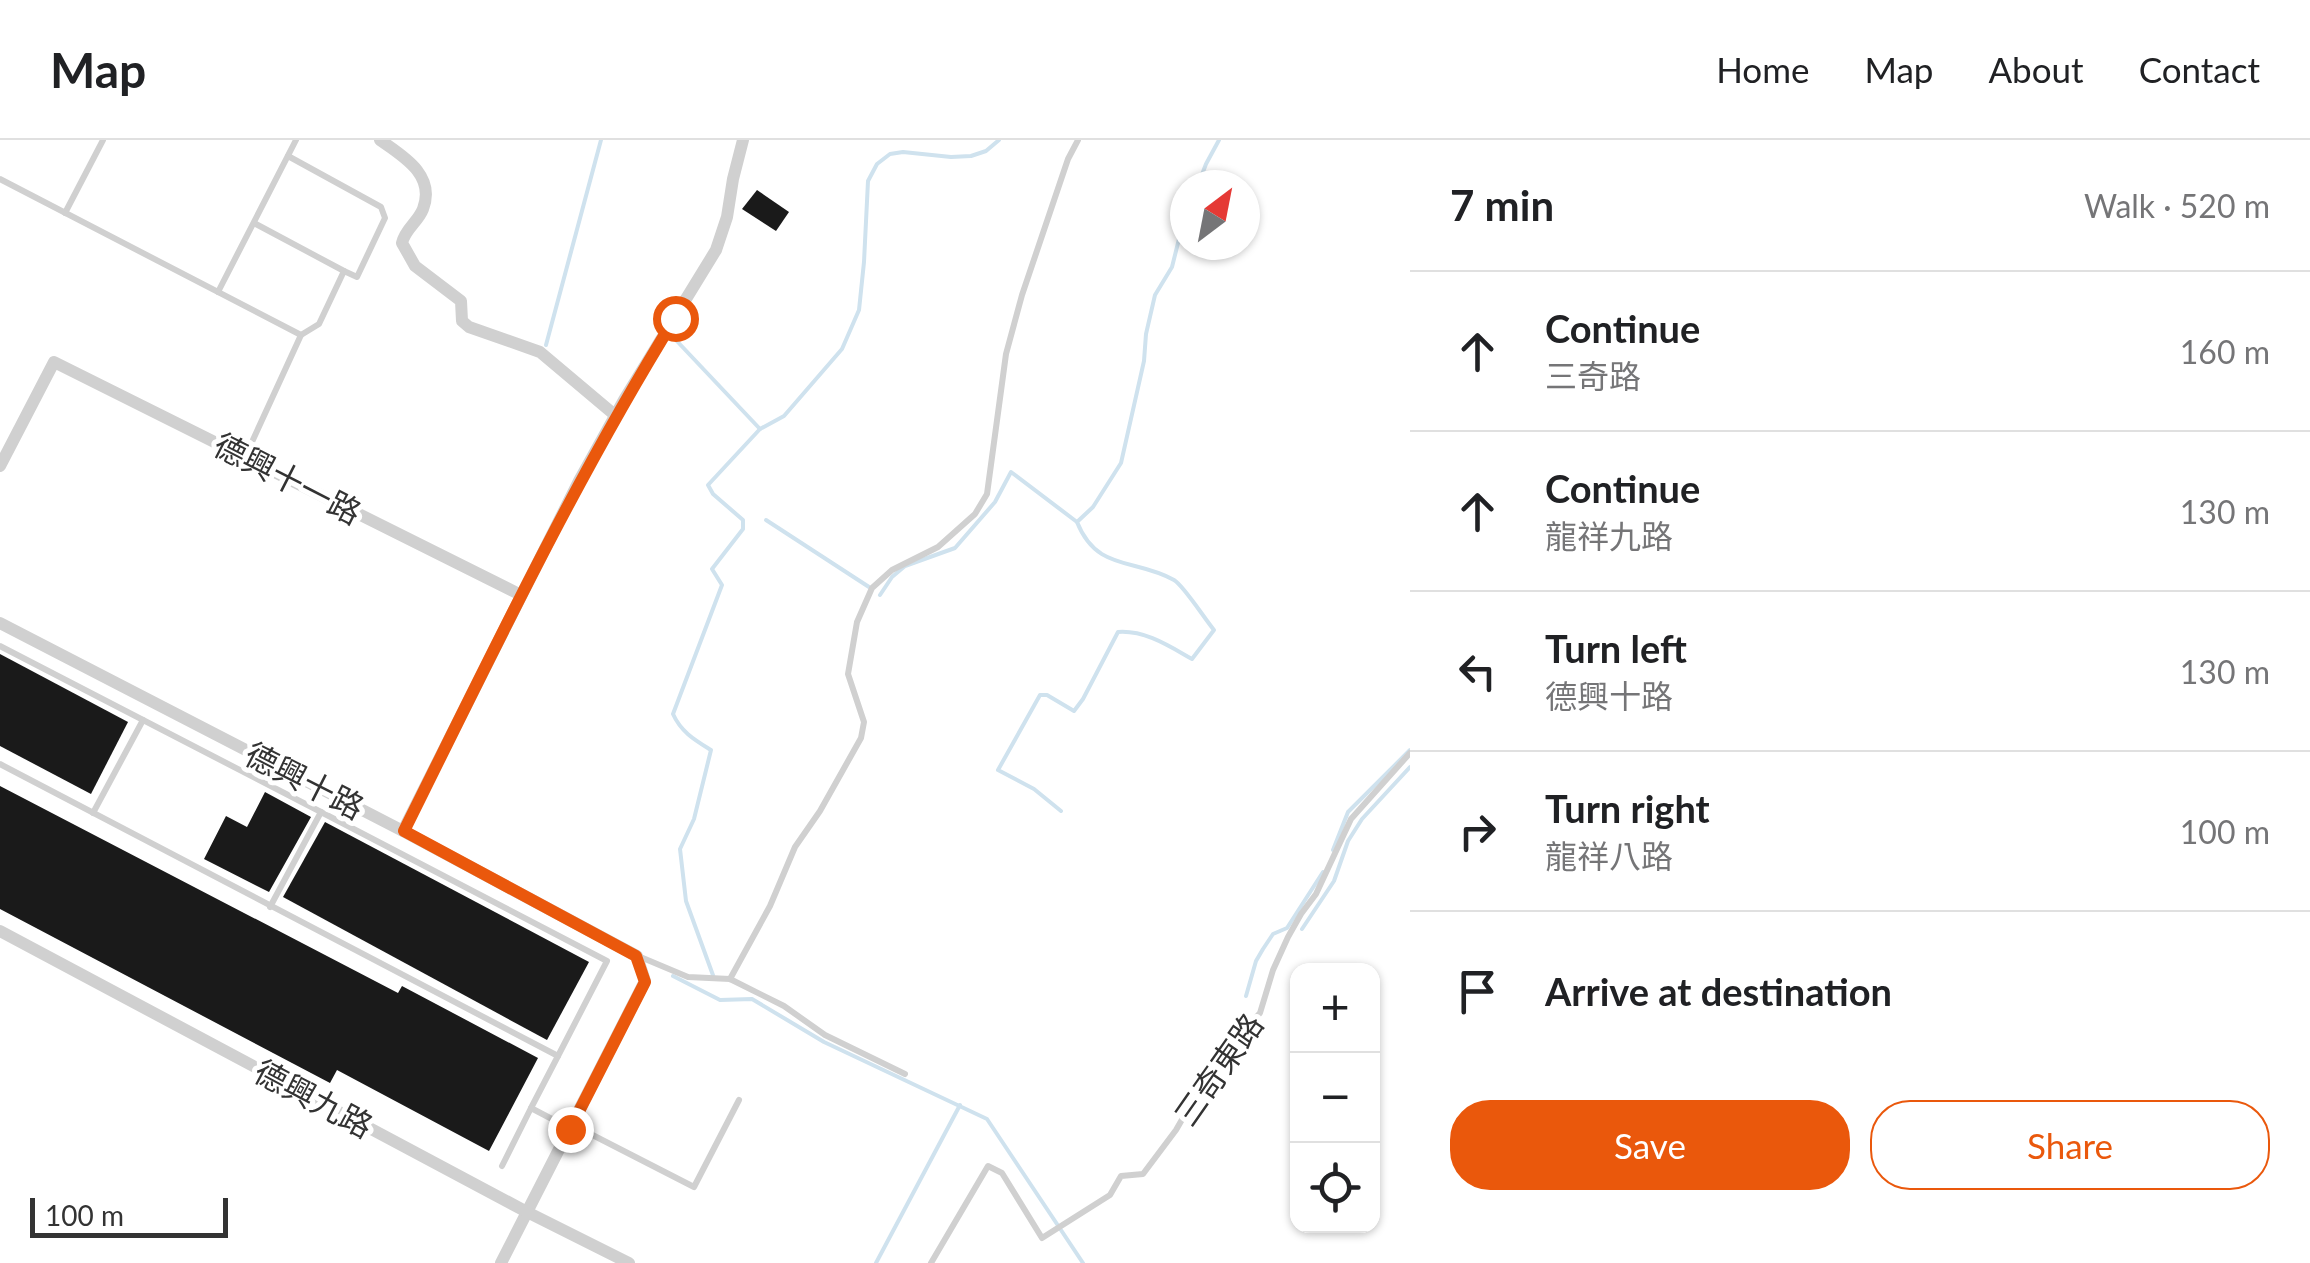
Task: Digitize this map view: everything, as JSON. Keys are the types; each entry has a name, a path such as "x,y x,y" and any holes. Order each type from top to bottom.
{"street":[{"path":"380,140 422,174 426,188 422,210 403,235 402,243 415,266 461,301 462,321 540,352 616,416"},
{"path":"404,831 579,481 716,250 743,140"},
{"name":"德興十一路","path":"0,466 54,362 522,595"},
{"name":"德興十路","path":"0,624 404,831 636,956"},
{"name":"德興九路","path":"0,931 628,1263"},
{"path":"501,1263 645,982 636,956"}],"lane":[{"path":"65,212 103,140"},
{"path":"218,292 296,140"},
{"path":"730,979 770,906 796,847 861,738 864,722 848,674 857,622 872,588 892,570 938,548 974,514 987,494 1006,354 1022,295 1078,140"},
{"path":"254,222 357,277 385,218 382,207 288,156"},
{"path":"0,178 301,335"},
{"path":"245,456 301,335 319,324 344,271"},
{"path":"0,646 607,961 502,1166"},
{"path":"93,813 144,720"},
{"name":"三奇東路","path":"932,1263 988,1166 1002,1173 1042,1238 1110,1195 1121,1176 1143,1174 1176,1130 1214,1064 1260,1013 1288,937 1316,894 1351,819 1410,754"},
{"path":"0,764 558,1056"},
{"path":"270,908 321,812"},
{"path":"636,956 688,977 730,979 784,1006 825,1034 905,1074"},
{"path":"532,1108 694,1187 739,1100"}],"building":[{"path":"757,190 789,212 776,231 742,209"},
{"path":"0,654 128,722 91,794 0,746"},
{"path":"0,786 398,993 402,986 538,1058 489,1151 337,1070 330,1083 0,909"},
{"path":"265,792 311,817 269,892 204,859 226,816 247,827"},
{"path":"325,822 589,962 547,1040 283,897"}],"waterway":[{"path":"546,345 601,140"},
{"path":"714,978 686,901 680,849 694,819 711,750 684,731 673,714 722,585 712,569 743,529 743,520 708,485 760,429 784,416 842,349 859,310 868,181 877,164 890,154 903,152 971,156 986,151 999,140"},
{"path":"1204,170 1219,140"},
{"path":"1061,811 1034,789 998,770 1040,695 1074,711 1118,632 1147,636 1192,659 1214,630 1174,580 1106,557 1085,538 1077,522 1093,507 1121,463 1155,295 1174,260"},
{"path":"674,326 678,332 674,338 760,429"},
{"path":"880,595 905,566 955,548 995,502 1011,472 1077,522"},
{"path":"766,520 869,587"},
{"path":"1333,850 1348,812 1410,750"},
{"path":"1302,929 1334,881 1348,841 1362,819 1410,767"},
{"path":"1246,996 1263,949 1273,934 1287,928 1323,872"},
{"path":"673,976 720,1000 752,999 824,1042 987,1119 1083,1263"},
{"path":"876,1263 960,1105"}],"route":[{"path":"570,1129 645,982 636,956 404,831 579,481 675,318"}]}
